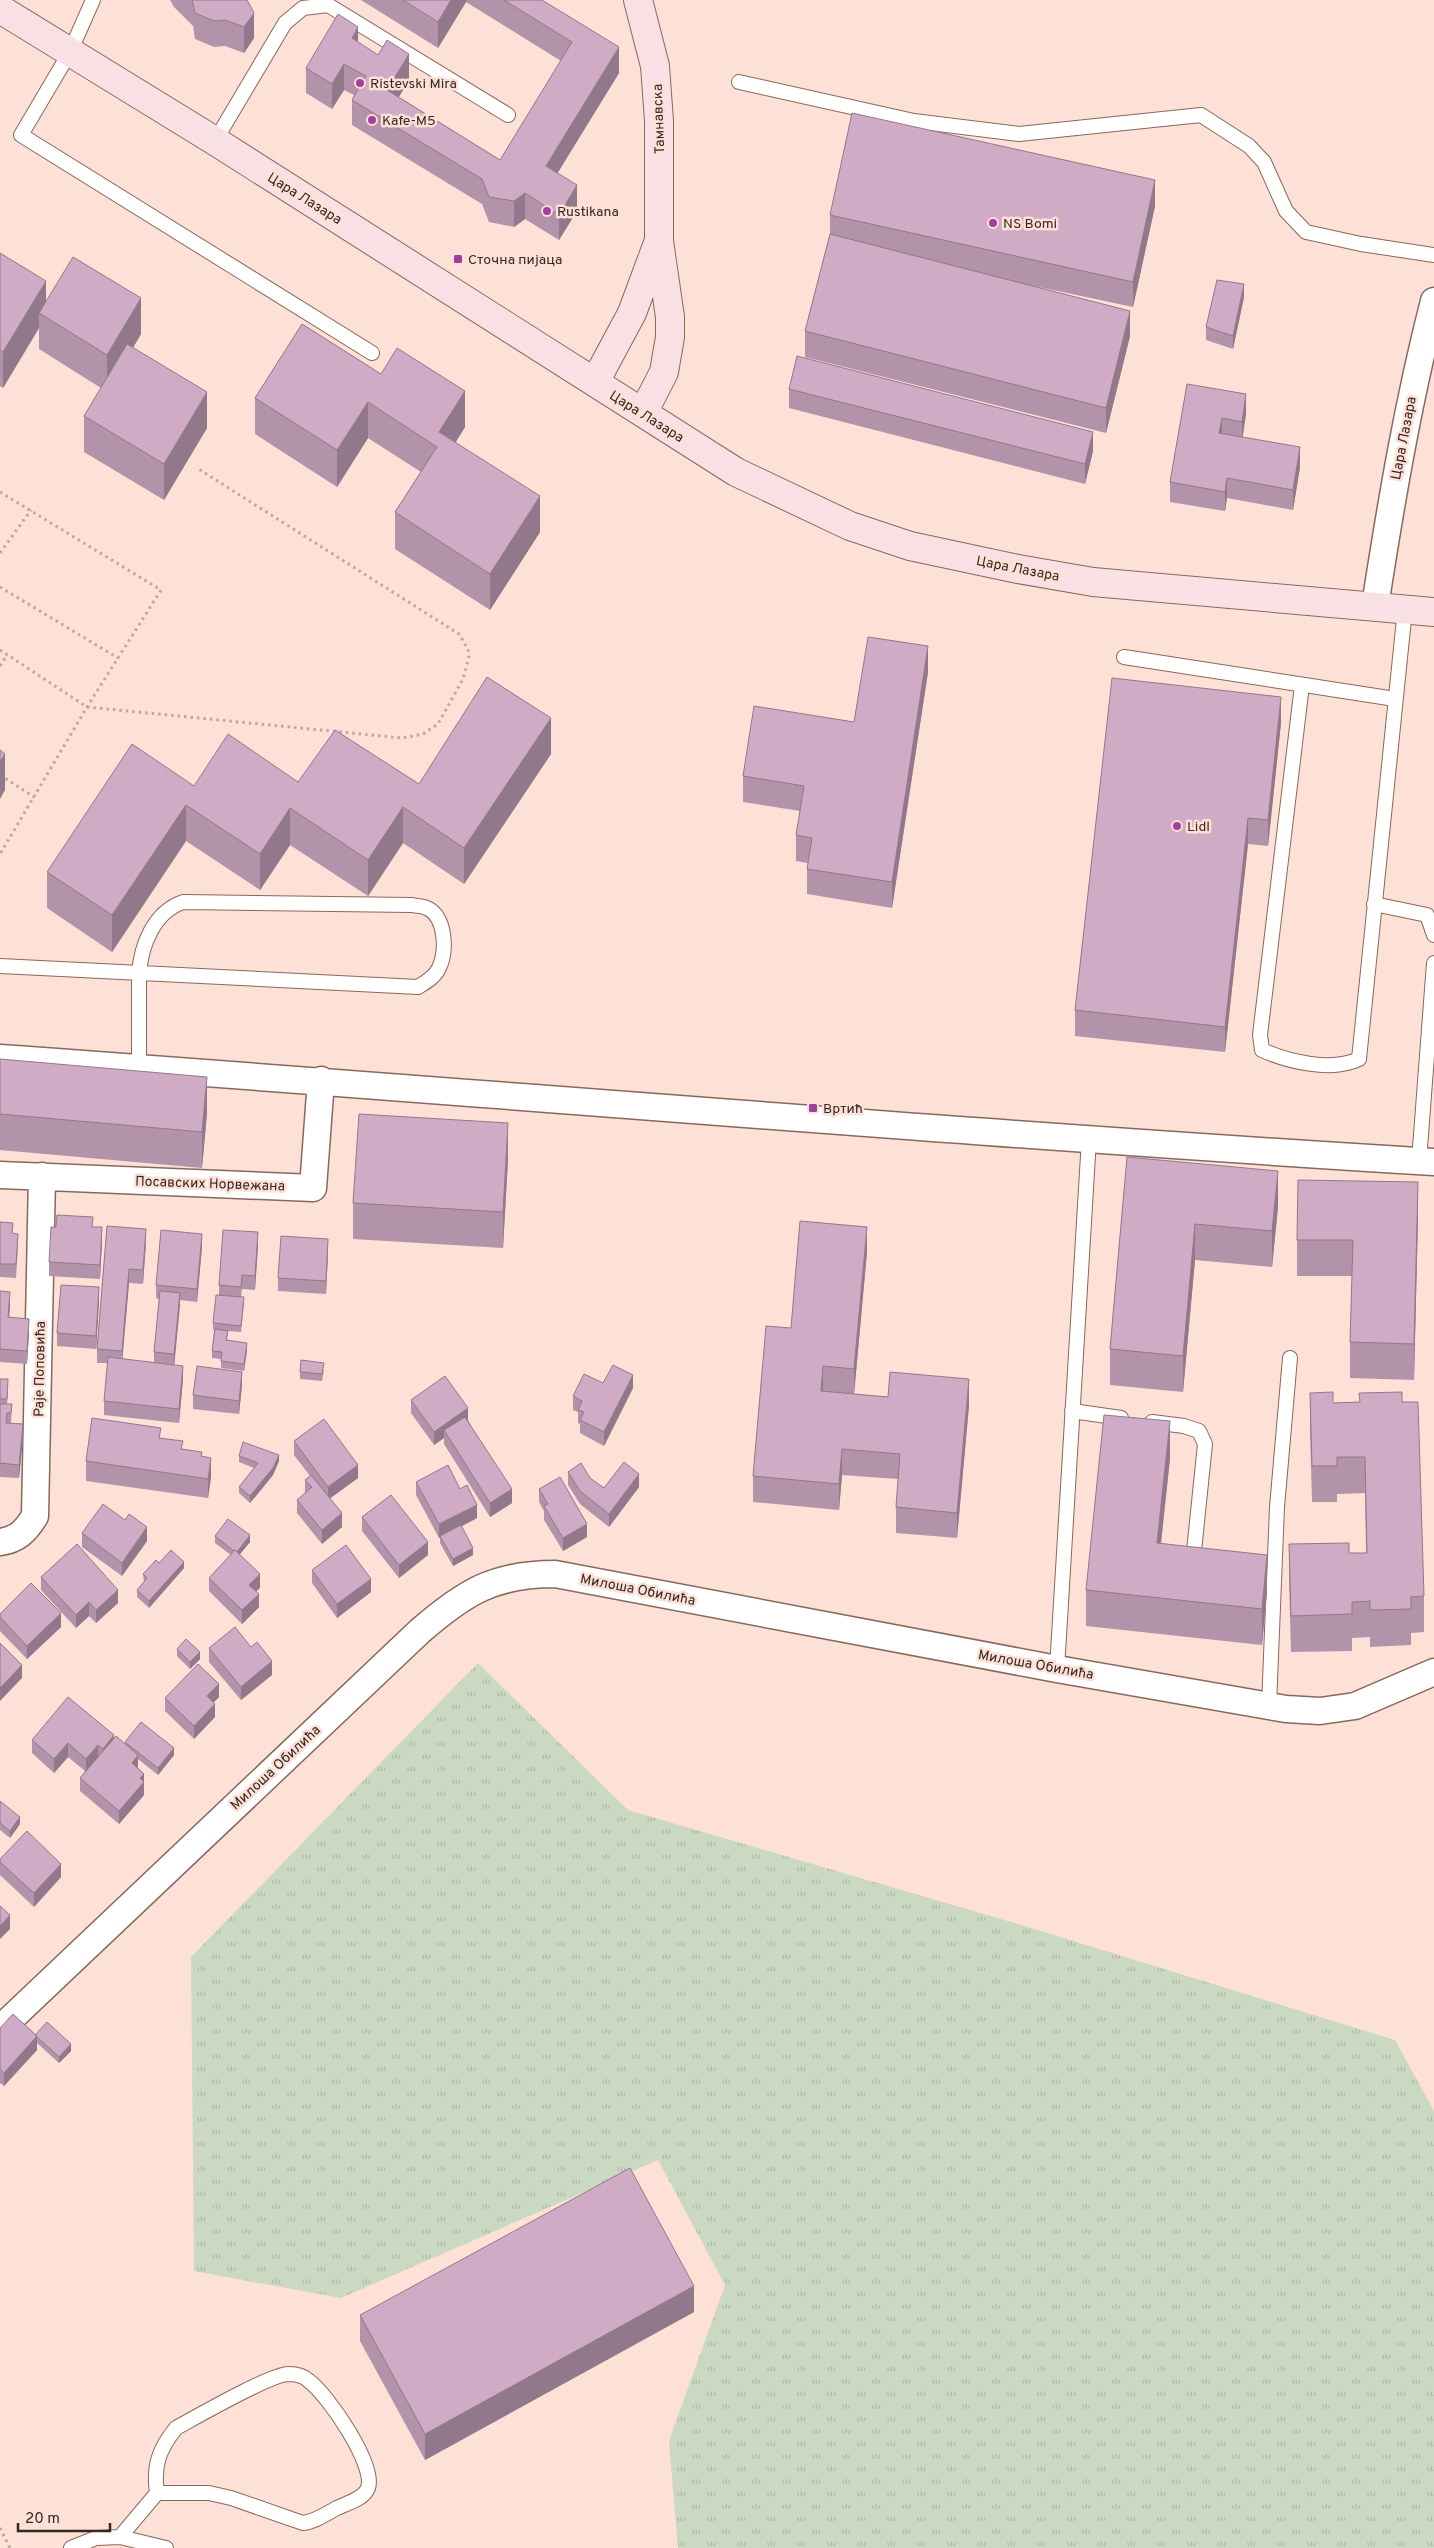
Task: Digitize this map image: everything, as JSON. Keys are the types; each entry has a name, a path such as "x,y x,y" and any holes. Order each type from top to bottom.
{"main road":[{"name":"Тамнавска","path":"638,0 656,66 659,121 659,241"},
{"name":"Цара Лазара","path":"0,9 215,141 736,472 791,500 850,526 910,546 1018,569 1093,582 1434,612"},
{"path":"594,382 632,313 659,241"},
{"path":"643,413 664,372 670,337 659,241"}],"street":[{"name":"Цара Лазара","path":"1375,606 1392,492 1416,374 1434,301"},
{"path":"0,1058 321,1080 1089,1140 1427,1161"},
{"name":"Посавских Норвежана","path":"0,1175 313,1188 321,1080"},
{"name":"Раје Поповића","path":"0,1542 9,1541 21,1535 35,1516 42,1176"},
{"name":"Милоша Обилића","path":"0,2029 420,1631 450,1605 473,1590 525,1574 555,1574 1057,1669 1269,1706 1320,1711 1355,1706 1434,1672"}],"lane":[{"path":"92,0 70,52 21,135 372,353"},
{"path":"215,141 285,23 303,8 328,5 508,115"},
{"path":"739,82 914,121 1019,134 1201,115 1249,146 1264,162 1286,211 1306,232 1361,244 1434,255"},
{"path":"1302,685 1260,1035 1262,1050 1278,1057 1334,1066 1347,1065 1359,1059 1405,609"},
{"path":"1124,656 1395,699"},
{"path":"0,966 139,974 418,987 428,981 438,968 443,937 441,923 435,914 426,907 412,905 183,902 166,911 150,932 140,958 139,974 139,1068"},
{"path":"1374,904 1427,915 1434,935"},
{"path":"1427,1161 1434,963"},
{"path":"1057,1669 1089,1140"},
{"path":"1269,1706 1277,1507 1290,1358"},
{"path":"1072,1411 1184,1426 1199,1431 1205,1444 1194,1551"},
{"path":"120,2537 157,2493 154,2474 158,2456 165,2441 176,2428 278,2376 288,2374 303,2376 312,2382 339,2416 358,2449 369,2477 368,2486 363,2495 308,2523 295,2522 240,2501 216,2495 157,2493"},
{"path":"71,2548 96,2538 120,2537 166,2548"}],"path":[{"path":"0,650 87,707 412,737 422,734 438,724 463,678 469,657 464,641 459,634 197,468"},
{"path":"0,492 161,590 87,707 0,854"},
{"path":"0,553 31,510"},
{"path":"0,587 118,658"},
{"path":"0,666 7,655"},
{"path":"0,775 34,797"},
{"path":"0,2528 10,2548"}],"green space":[{"path":"478,1663 628,1810 1028,1927 1395,2040 1434,2111 1434,2548 678,2548 669,2441 725,2285 658,2160 341,2298 194,2271 191,1957"}],"building":[{"path":"192,0 247,0 254,13 244,27 225,20 214,21 195,13"},
{"path":"403,0 451,0 438,22"},
{"path":"504,0 542,0 619,47 546,166 577,185 559,215 525,193 514,201 489,197 482,179 352,100 366,76 344,64 332,84 306,68 338,14 358,27 352,38 378,55 387,40 409,54 387,90 500,160 572,42"},
{"name":"NS Bomi","path":"852,113 1155,180 1133,282 830,215"},
{"path":"830,234 1130,311 1106,408 805,331"},
{"path":"0,253 46,281 3,352 0,350"},
{"path":"73,257 141,298 107,355 39,313"},
{"path":"1217,280 1244,284 1233,336 1206,327"},
{"path":"302,324 381,374 397,348 465,391 439,432 540,496 490,574 395,512 437,447 368,402 337,450 255,398"},
{"path":"127,344 207,392 164,464 84,416"},
{"path":"797,356 1093,432 1085,464 789,389"},
{"path":"1187,384 1246,394 1242,422 1222,418 1219,433 1300,447 1293,490 1227,478 1225,492 1170,482"},
{"path":"868,637 928,646 892,882 807,869 812,838 796,835 804,786 743,776 754,706 854,722"},
{"path":"487,677 551,718 464,848 403,807 368,860 290,808 260,854 186,805 112,915 47,872 132,744 194,786 228,734 298,782 335,730 419,784"},
{"path":"1112,678 1281,697 1268,820 1248,818 1225,1027 1075,1010"},
{"path":"0,750 5,754 0,762"},
{"path":"0,1059 207,1077 202,1132 0,1114"},
{"path":"359,1114 508,1123 503,1212 353,1203"},
{"path":"1127,1157 1278,1171 1272,1231 1195,1224 1183,1356 1110,1349"},
{"path":"1298,1180 1418,1182 1414,1344 1350,1342 1353,1240 1297,1240"},
{"path":"57,1215 93,1217 92,1227 102,1227 100,1265 49,1262 51,1227 56,1227"},
{"path":"800,1221 867,1227 854,1369 823,1366 821,1391 888,1397 890,1372 969,1379 957,1513 896,1507 900,1454 842,1449 839,1484 753,1476 766,1326 791,1328"},
{"path":"0,1222 13,1223 12,1233 18,1234 16,1264 0,1264"},
{"path":"107,1226 146,1229 143,1270 129,1269 122,1351 97,1349"},
{"path":"161,1230 202,1234 197,1289 156,1285"},
{"path":"223,1230 258,1232 255,1276 242,1275 241,1287 219,1285"},
{"path":"281,1236 328,1239 326,1281 278,1278"},
{"path":"61,1285 99,1287 96,1336 57,1333"},
{"path":"0,1291 10,1292 8,1317 29,1319 27,1351 0,1349"},
{"path":"160,1291 180,1293 174,1354 154,1352"},
{"path":"216,1295 244,1297 241,1326 213,1323"},
{"path":"215,1329 228,1331 226,1340 247,1343 244,1364 221,1361 222,1352 212,1351"},
{"path":"108,1357 183,1366 179,1409 104,1401"},
{"path":"301,1360 324,1363 322,1374 300,1372"},
{"path":"613,1365 633,1375 604,1432 580,1420 584,1412 578,1410 582,1401 573,1396 584,1374 603,1383"},
{"path":"197,1366 242,1372 239,1401 193,1395"},
{"path":"445,1376 468,1408 434,1432 411,1400"},
{"path":"0,1379 8,1379 7,1399 0,1399"},
{"path":"1333,1392 1333,1403 1360,1402 1359,1393 1402,1392 1402,1402 1418,1402 1424,1596 1411,1597 1411,1609 1370,1610 1370,1601 1352,1602 1352,1614 1291,1616 1289,1544 1349,1543 1349,1553 1367,1553 1365,1457 1337,1457 1337,1466 1312,1466 1310,1393"},
{"path":"0,1404 12,1404 11,1413 7,1413 6,1423 23,1424 19,1465 0,1463"},
{"path":"1104,1415 1170,1421 1157,1543 1267,1555 1262,1609 1086,1590"},
{"path":"465,1417 512,1489 490,1503 444,1430"},
{"path":"92,1418 161,1428 159,1438 183,1441 181,1449 202,1452 201,1456 211,1458 208,1479 86,1461"},
{"path":"324,1419 358,1465 328,1487 294,1441"},
{"path":"243,1442 279,1455 273,1468 250,1496 239,1487 258,1463 239,1456"},
{"path":"624,1462 639,1474 609,1514 580,1491 568,1472 581,1463 590,1478 604,1488"},
{"path":"448,1465 460,1489 467,1485 477,1505 439,1524 416,1482"},
{"path":"311,1475 342,1513 322,1530 297,1500 312,1487 305,1480"},
{"path":"560,1477 587,1524 563,1538 544,1506 548,1504 539,1489"},
{"path":"391,1495 428,1542 399,1565 362,1517"},
{"path":"103,1504 125,1520 129,1514 147,1527 122,1563 82,1533"},
{"path":"228,1519 250,1535 237,1552 215,1536"},
{"path":"461,1525 473,1548 453,1559 440,1536"},
{"path":"77,1544 118,1590 96,1610 89,1602 76,1615 41,1577"},
{"path":"346,1545 371,1579 337,1604 312,1570"},
{"path":"171,1550 184,1562 149,1601 137,1590 147,1578 143,1574 156,1560 159,1563"},
{"path":"235,1550 260,1574 249,1585 259,1594 242,1610 209,1578"},
{"path":"31,1583 61,1613 27,1646 0,1617 0,1614"},
{"path":"235,1627 251,1647 257,1642 272,1661 241,1687 209,1648"},
{"path":"186,1639 200,1652 190,1662 177,1649"},
{"path":"0,1643 22,1665 0,1688"},
{"path":"198,1664 219,1684 207,1696 215,1704 194,1726 165,1698"},
{"path":"68,1697 114,1735 103,1749 98,1745 86,1759 68,1743 54,1759 32,1740"},
{"path":"141,1722 174,1748 158,1768 125,1742"},
{"path":"116,1736 138,1755 132,1763 144,1774 140,1778 144,1782 119,1811 80,1778"},
{"path":"0,1801 20,1817 10,1831 0,1823"},
{"path":"27,1831 61,1864 34,1893 0,1862 0,1859"},
{"path":"0,1906 10,1915 0,1926"},
{"path":"13,2014 37,2036 4,2073 0,2069 0,2028"},
{"path":"47,2022 71,2044 59,2057 35,2035"},
{"path":"630,2168 694,2286 425,2434 360,2315"}],"place":[{"name":"Ristevski Mira","path":"360,83"},
{"name":"Kafe-M5","path":"372,120"},
{"name":"Rustikana","path":"547,211"},
{"name":"NS Bomi","path":"993,223"},
{"name":"Сточна пијаца","path":"458,259"},
{"name":"Lidl","path":"1177,826"},
{"name":"Вртић","path":"813,1108"}]}
